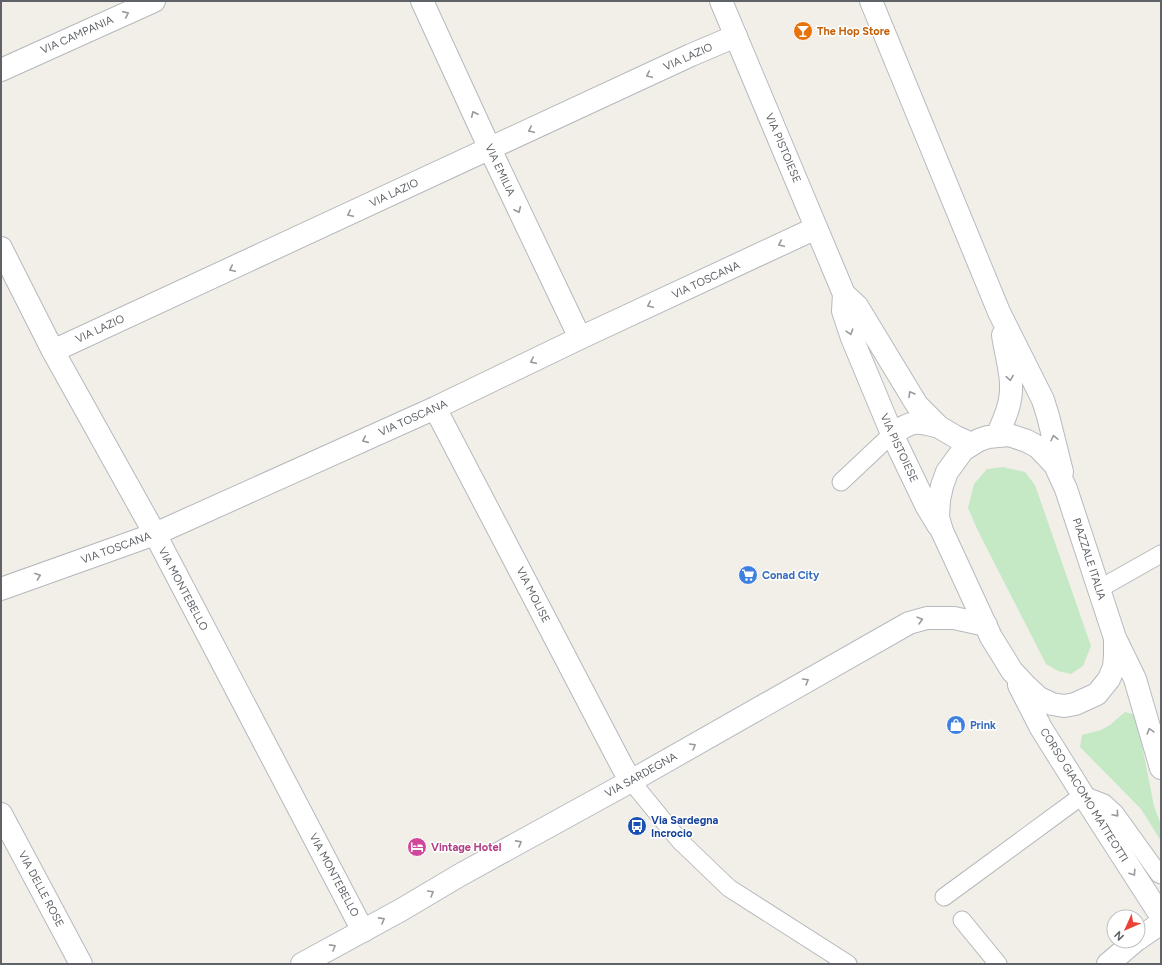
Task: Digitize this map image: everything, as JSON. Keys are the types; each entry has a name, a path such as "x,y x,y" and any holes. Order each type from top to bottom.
{"street":[{"name":"VIA CAMPANIA","path":"1,70 154,1"},
{"name":"VIA EMILIA","path":"422,1 490,149 580,338"},
{"name":"VIA PISTOIESE","path":"721,1 844,294 857,306 917,405 939,427 972,444"},
{"path":"871,1 999,312 1043,400 1066,489"},
{"name":"VIA LAZIO","path":"53,351 736,36"},
{"name":"VIA TOSCANA","path":"1,589 155,534 435,408 580,338 816,228"},
{"name":"VIA MONTEBELLO","path":"1,248 53,351 155,534 363,931"},
{"name":"VIA PISTOIESE","path":"844,294 843,311 852,338 892,434 926,505 942,531"},
{"path":"997,436 1006,415 1011,384 999,312"},
{"name":"VIA MOLISE","path":"435,408 631,781"},
{"path":"892,434 914,423 922,422 939,427"},
{"name":"PIAZZALE ITALIA","path":"1009,435 1038,447 1054,465 1066,489 1115,638 1114,667 1109,679 1097,694 1074,704 1064,706 1052,704 1039,698 1012,672 986,625 942,531 938,517 939,500 947,472 964,450 972,444 988,437 997,436 1009,435"},
{"name":"VIA SARDEGNA","path":"302,964 631,781 909,623 926,618 954,618 986,625"},
{"path":"1115,638 1135,679 1161,768"},
{"name":"CORSO GIACOMO MATTEOTTI","path":"1012,672 1041,728 1161,916"},
{"name":"VIA DELLE ROSE","path":"1,814 81,964"},
{"path":"1146,933 1161,923"},
{"path":"1108,964 1126,949"}],"lane":[{"path":"841,482 892,434"},
{"path":"1099,589 1161,554"},
{"path":"631,781 680,841 729,888 848,964"},
{"path":"944,897 1083,795 1104,803 1115,813 1161,875"},
{"path":"962,920 998,964"}],"green space":[{"path":"1003,467 1025,472 1035,485 1091,646 1083,666 1071,674 1058,671 1046,664 978,531 968,508 974,484 987,469"},
{"path":"1125,712 1136,715 1154,806 1161,825 1161,841 1141,809 1080,747 1082,735 1101,730 1110,725"}],"place":[{"name":"The Hop Store","path":"803,31"},
{"name":"Conad City","path":"748,575"},
{"name":"Prink","path":"956,725"},
{"name":"Via Sardegna Incrocio","path":"637,826"},
{"name":"Vintage Hotel","path":"417,847"}]}
